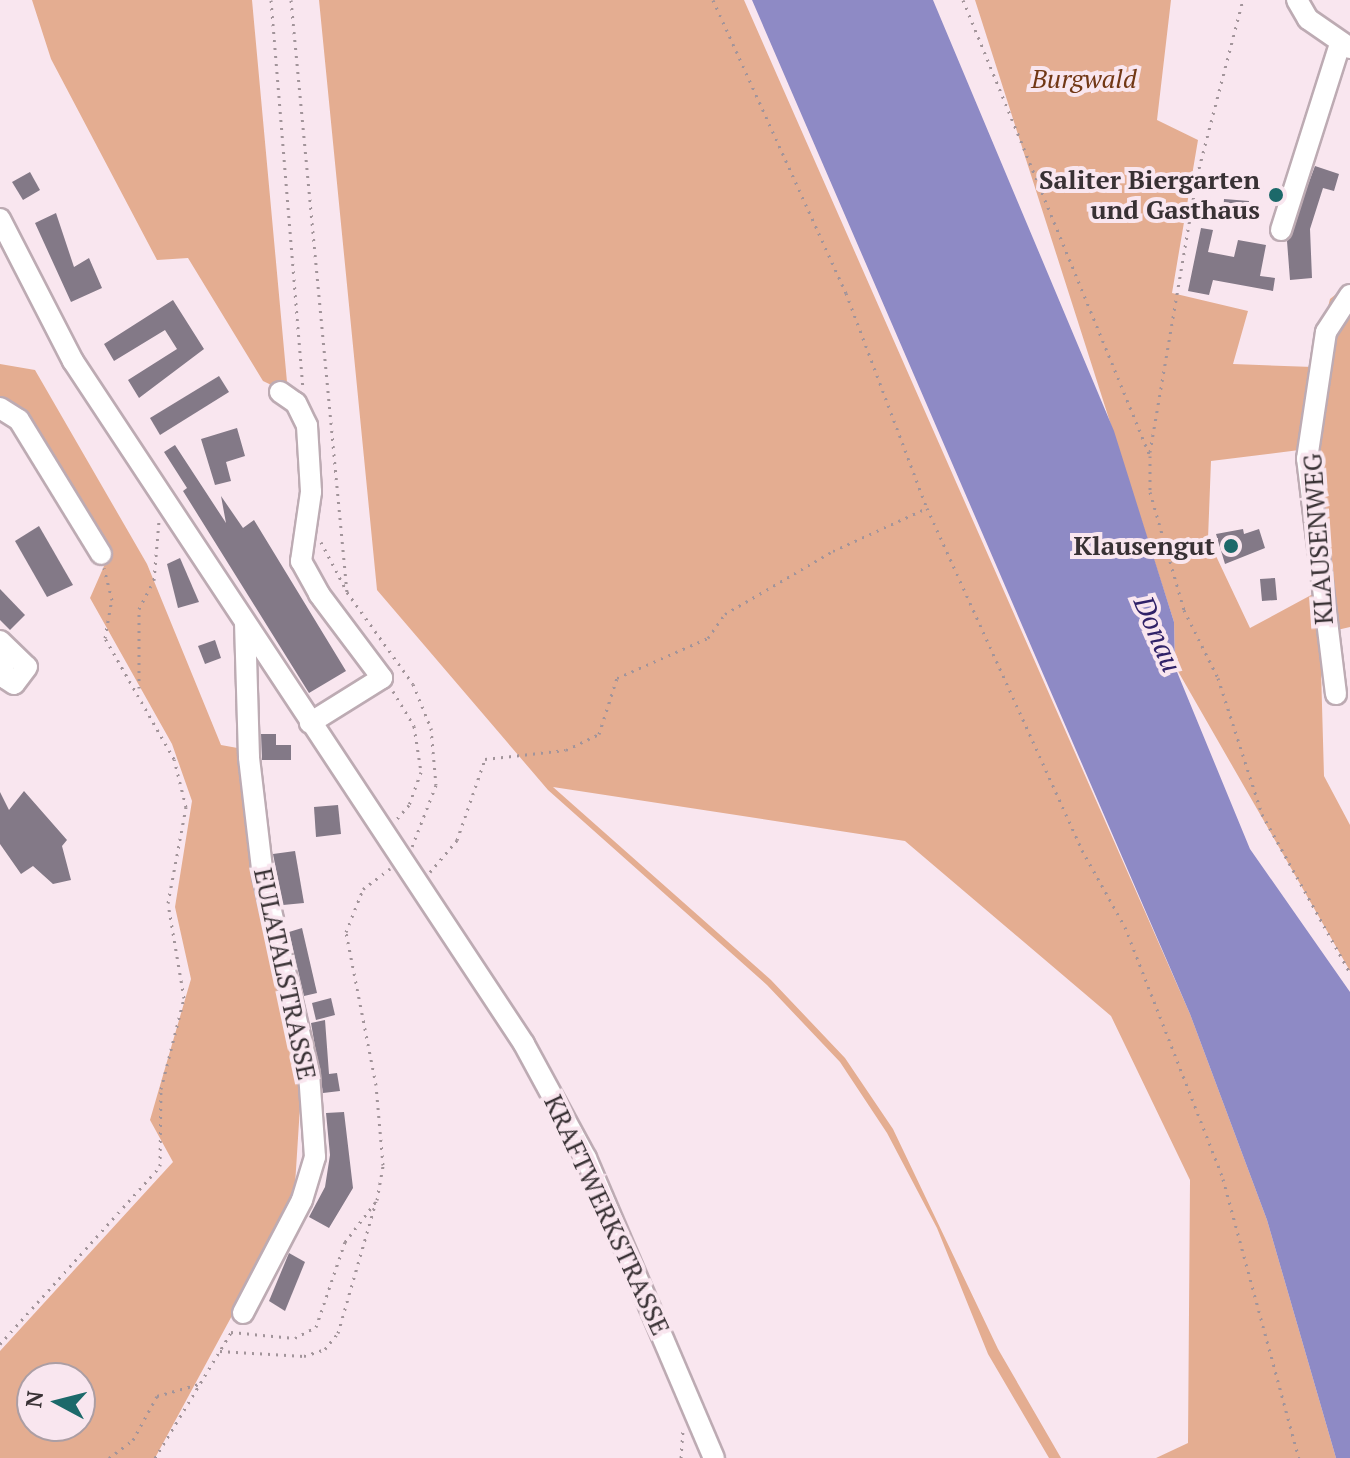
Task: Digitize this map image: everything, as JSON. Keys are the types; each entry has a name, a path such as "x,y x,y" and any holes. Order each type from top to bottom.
{"street":[{"path":"1281,230 1345,46 1308,19 1297,0"},
{"path":"0,219 73,361 402,861"},
{"name":"KLAUSENWEG","path":"1336,694 1329,671 1307,459 1326,332 1350,295"},
{"path":"280,392 303,417 309,509 301,561 319,594 382,678 310,723"},
{"path":"0,408 19,420 101,554"},
{"name":"EULATALSTRASSE","path":"243,1313 302,1200 315,1157 309,1074 263,877 249,757 245,619"},
{"name":"KRAFTWERKSTRASSE","path":"402,861 524,1044 586,1158 714,1458"}],"path":[{"path":"271,0 303,417"},
{"path":"291,0 347,592"},
{"path":"713,0 846,293 927,508 1082,850 1125,927 1223,1179 1299,1458"},
{"path":"963,0 1150,456"},
{"path":"1243,0 1197,176 1150,456 1150,492 1184,610 1218,678 1262,814 1350,973"},
{"path":"1197,176 1246,185"},
{"path":"139,688 139,609 151,592 166,500"},
{"path":"417,881 457,840 485,759 566,750 599,734 617,678 708,638 725,614 833,551 927,508"},
{"path":"220,1351 304,1356 325,1349 338,1333 377,1200 383,1165 376,1085 346,932 363,889 402,861 427,819 436,785 431,728 413,684 347,592 309,509"},
{"path":"0,1344 160,1166 161,1089 184,998 168,903 186,807 174,759 139,688 105,638 112,600 101,554"},
{"path":"382,678 414,726 421,772 409,805 382,831"},
{"path":"231,1332 295,1338 316,1327 345,1242 377,1200"},
{"path":"155,1458 243,1313"},
{"path":"109,1458 133,1440 157,1396 201,1384"}],"green space":[{"path":"32,0 252,0 288,393 263,381 188,258 157,260 51,59"},
{"path":"319,0 744,0 1190,1014 1267,1220 1336,1458 1156,1458 1188,1443 1190,1180 1111,1016 905,841 553,787 771,980 845,1058 893,1129 998,1349 1061,1458 1049,1458 988,1354 937,1228 887,1133 840,1062 767,985 548,790 377,590"},
{"name":"Burgwald","path":"975,0 1171,0 1157,120 1198,140 1172,293 1248,311 1233,364 1313,367 1330,299 1350,283 1350,627 1320,634 1324,776 1350,825 1350,971 1175,666 1174,622","holes":["1315,448 1326,587 1250,628 1208,539 1211,461"]},
{"path":"0,364 35,370 147,564 221,745 243,749 302,1075 294,1201 155,1458 0,1458 0,1351 173,1162 150,1120 191,979 175,907 192,801 172,744 90,598 108,557 0,401"}],"water":[{"name":"Donau","path":"752,0 933,0 1114,431 1174,622 1175,667 1250,849 1350,992 1350,1458 1336,1458 1267,1220 1190,1014"}],"building":[{"path":"1315,166 1339,174 1334,191 1323,188 1310,229 1312,278 1290,280 1287,241"},
{"path":"30,172 40,190 23,200 12,182"},
{"path":"1224,199 1249,201 1248,217 1223,214"},
{"path":"56,213 74,267 89,258 102,288 71,302 35,223"},
{"path":"1201,228 1213,230 1208,252 1234,257 1238,240 1266,245 1260,276 1275,278 1273,291 1213,280 1209,295 1188,291"},
{"path":"173,300 204,349 139,398 128,380 177,349 165,330 114,361 104,344"},
{"path":"219,376 229,392 160,435 150,418"},
{"path":"237,428 245,456 226,462 231,481 215,485 201,439"},
{"path":"175,445 226,523 221,496 243,528 254,520 346,671 309,693 183,491 187,488 164,452"},
{"path":"39,526 73,585 47,597 15,541"},
{"name":"Klausengut","path":"1243,529 1244,534 1259,529 1265,548 1225,564 1216,534"},
{"path":"180,558 199,602 178,608 167,564"},
{"path":"1275,578 1277,600 1262,601 1260,579"},
{"path":"0,589 25,615 10,630 0,620"},
{"path":"215,640 221,658 205,664 198,646"},
{"path":"261,734 276,734 276,745 291,745 291,760 262,760"},
{"path":"24,791 67,840 62,846 71,880 53,884 33,866 21,874 0,844 0,792 9,810"},
{"path":"338,805 341,834 316,837 314,807"},
{"path":"295,851 304,903 283,905 273,854"},
{"path":"302,928 317,993 304,996 289,932"},
{"path":"331,998 335,1015 316,1020 312,1003"},
{"path":"325,1020 329,1074 337,1073 340,1091 323,1093 311,1023"},
{"path":"344,1112 353,1188 329,1228 309,1217 325,1187 330,1155 326,1113"},
{"path":"289,1253 305,1262 285,1311 269,1301"}],"place":[{"name":"Saliter Biergarten und Gasthaus","path":"1276,195"},
{"name":"Klausengut","path":"1231,546"}]}
